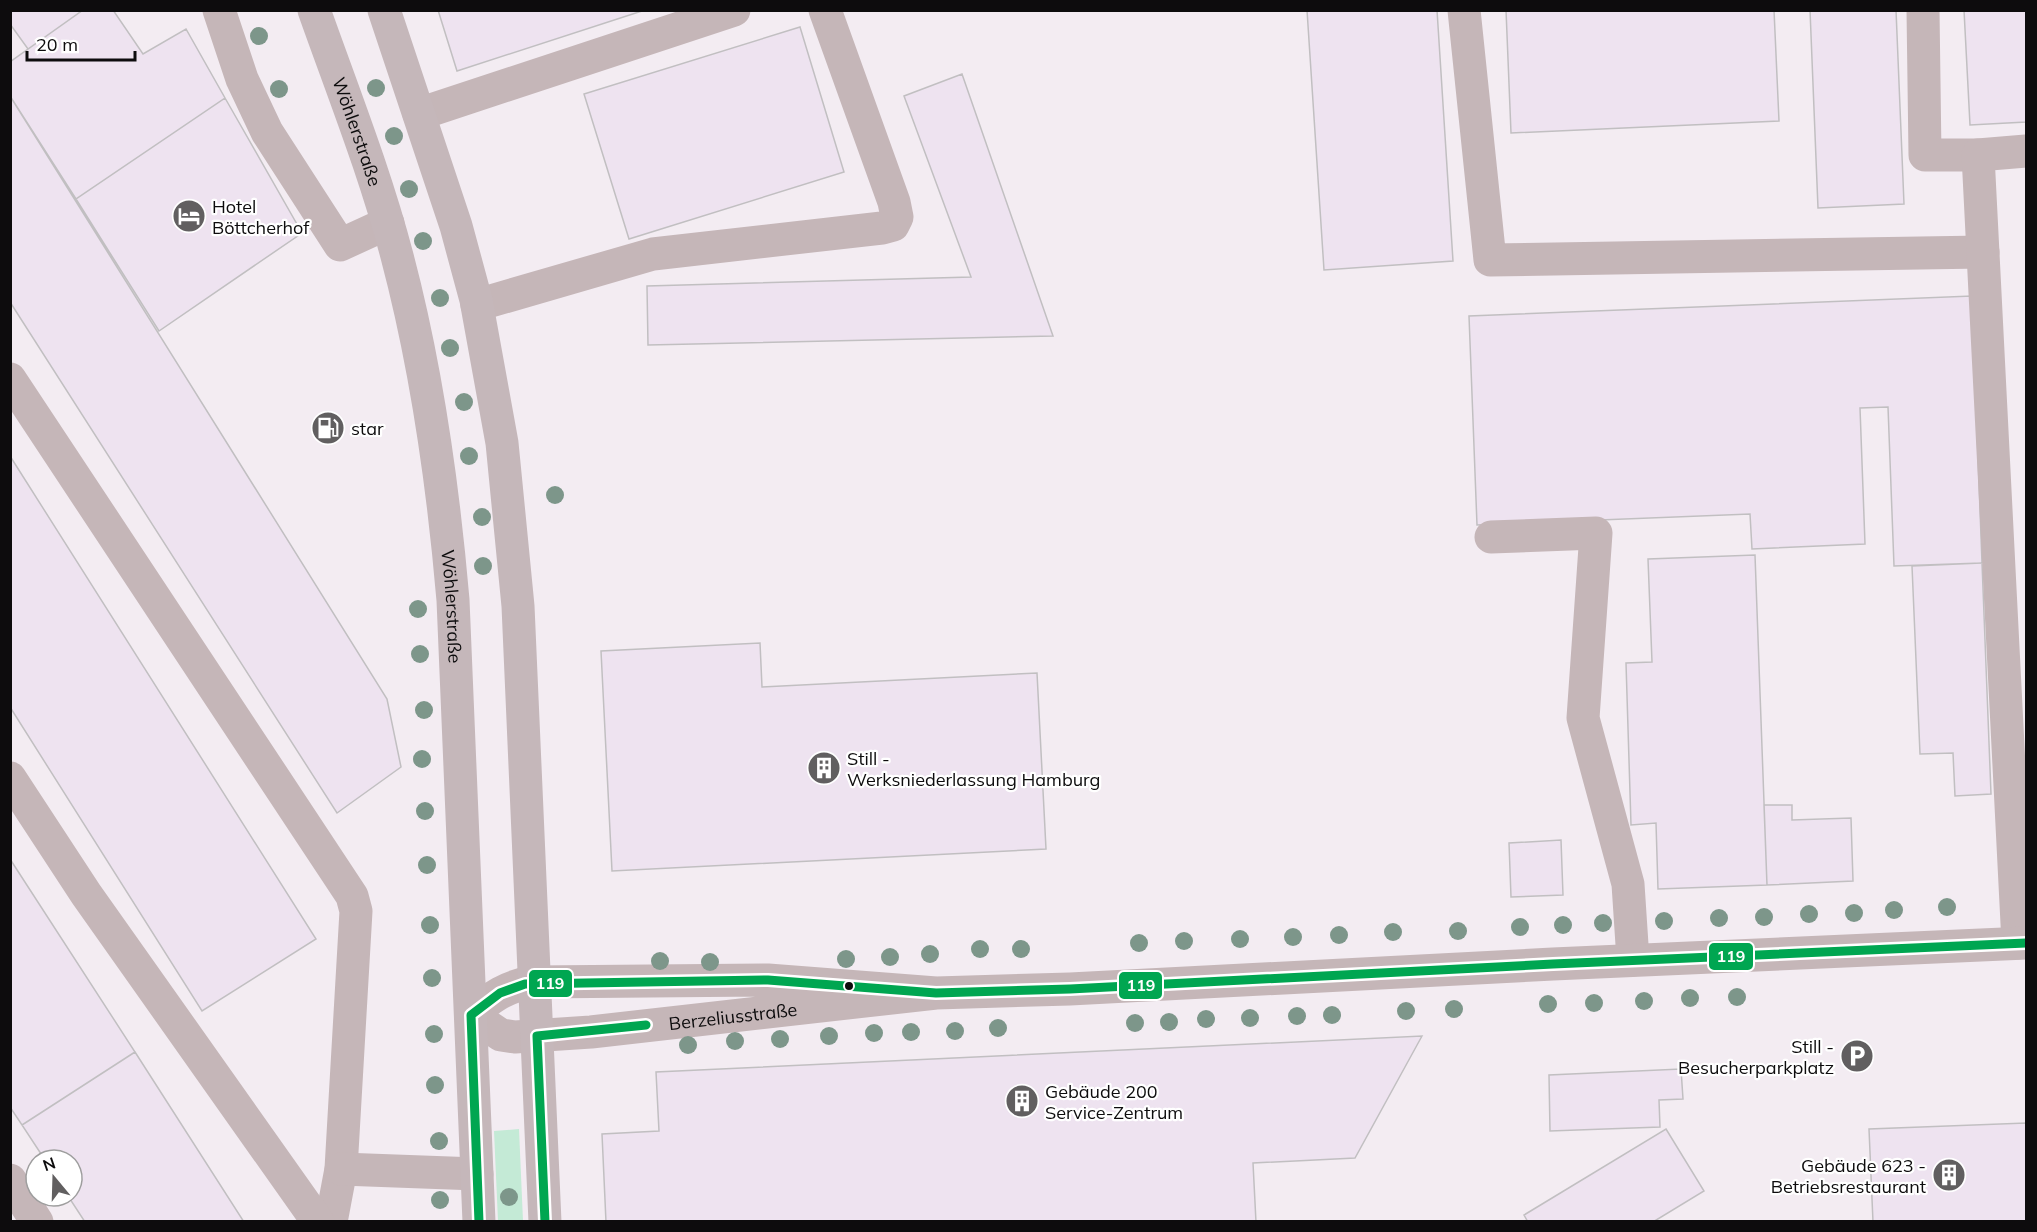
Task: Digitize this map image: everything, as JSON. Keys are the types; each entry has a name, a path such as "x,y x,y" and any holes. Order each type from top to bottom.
{"main road":[{"name":"Wöhlerstraße","path":"315,10 388,223 413,321 426,383 447,529 453,612 479,1221"},
{"path":"384,10 456,226 477,305 502,443 518,594 545,1221"}],"street":[{"path":"219,10 243,79 267,132 340,245 388,223"},
{"path":"419,114 734,10"},
{"path":"477,305 653,254 893,225 897,217 894,202 825,10"},
{"path":"1464,10 1490,260 1983,252"},
{"path":"1923,10 1925,155 1978,155 2026,151"},
{"path":"1978,155 2022,943"},
{"path":"10,379 352,896 356,911 341,1169 331,1221"},
{"path":"1491,537 1596,533 1583,718 1628,884 1633,960"},
{"path":"10,778 86,894 318,1221"},
{"name":"Berzeliusstraße","path":"936,993 768,980 535,982 517,984 508,988 471,1015 501,1035 537,1036 936,993 1070,989 2022,943"},
{"path":"341,1169 477,1174"},
{"path":"10,1180 37,1221"}],"shaded area":[{"path":"10,11 2026,11 2026,1221 11,1221"}],"green space":[{"path":"519,1129 523,1221 498,1221 494,1131"}],"building":[{"path":"10,10 83,10 28,49 10,24"},
{"path":"83,10 113,10 143,54 186,29 225,98 76,199 10,96 10,62"},
{"path":"438,10 645,10 457,71"},
{"path":"1307,10 1437,10 1453,261 1324,270"},
{"path":"1506,10 1774,10 1779,121 1511,133"},
{"path":"1810,10 1896,10 1904,204 1818,208"},
{"path":"1964,10 2026,10 2026,122 1970,125"},
{"path":"800,27 844,172 629,239 584,94"},
{"path":"962,74 1053,336 648,345 647,286 971,277 904,96"},
{"path":"10,96 387,699 401,767 337,813 10,302"},
{"name":"Hotel Böttcherhof","path":"225,98 302,233 159,331 76,199"},
{"path":"1972,296 1982,563 1894,566 1888,407 1860,408 1865,544 1752,549 1750,514 1477,525 1469,316"},
{"path":"10,456 316,939 202,1011 10,707"},
{"path":"1755,555 1767,885 1658,889 1656,823 1631,825 1626,663 1652,662 1648,559"},
{"path":"1982,563 1991,794 1955,796 1953,753 1920,754 1912,566"},
{"name":"Still - Werksniederlassung Hamburg","path":"760,643 762,687 1037,673 1046,849 612,871 601,651"},
{"path":"1764,805 1792,805 1792,820 1851,818 1853,881 1767,885"},
{"path":"1561,840 1563,895 1511,897 1509,843"},
{"path":"10,859 135,1052 22,1125 10,1107"},
{"name":"Gebäude 200 Service-Zentrum","path":"1422,1036 1355,1158 1253,1163 1256,1222 606,1222 602,1134 659,1131 656,1072"},
{"path":"135,1052 244,1222 85,1222 76,1208 84,1208 84,1148 37,1148 22,1125"},
{"path":"1681,1069 1683,1099 1659,1100 1660,1127 1550,1131 1549,1075"},
{"name":"Gebäude 623 - Betriebsrestaurant","path":"2026,1123 2026,1222 1873,1222 1869,1129"},
{"path":"1666,1129 1704,1191 1653,1222 1528,1222 1524,1215"}],"transit line":[{"name":"119","path":"479,1222 471,1015 500,993 525,984 768,980 936,993 1070,989 2026,943"},
{"name":"119","path":"545,1222 537,1036 646,1025"}],"place":[{"name":"Hotel Böttcherhof","path":"189,216"},
{"name":"star","path":"328,428"},
{"name":"Still - Werksniederlassung Hamburg","path":"824,768"},
{"name":"Still - Besucherparkplatz","path":"1857,1056"},
{"name":"Gebäude 200 Service-Zentrum","path":"1022,1101"},
{"name":"Gebäude 623 - Betriebsrestaurant","path":"1949,1175"}]}
